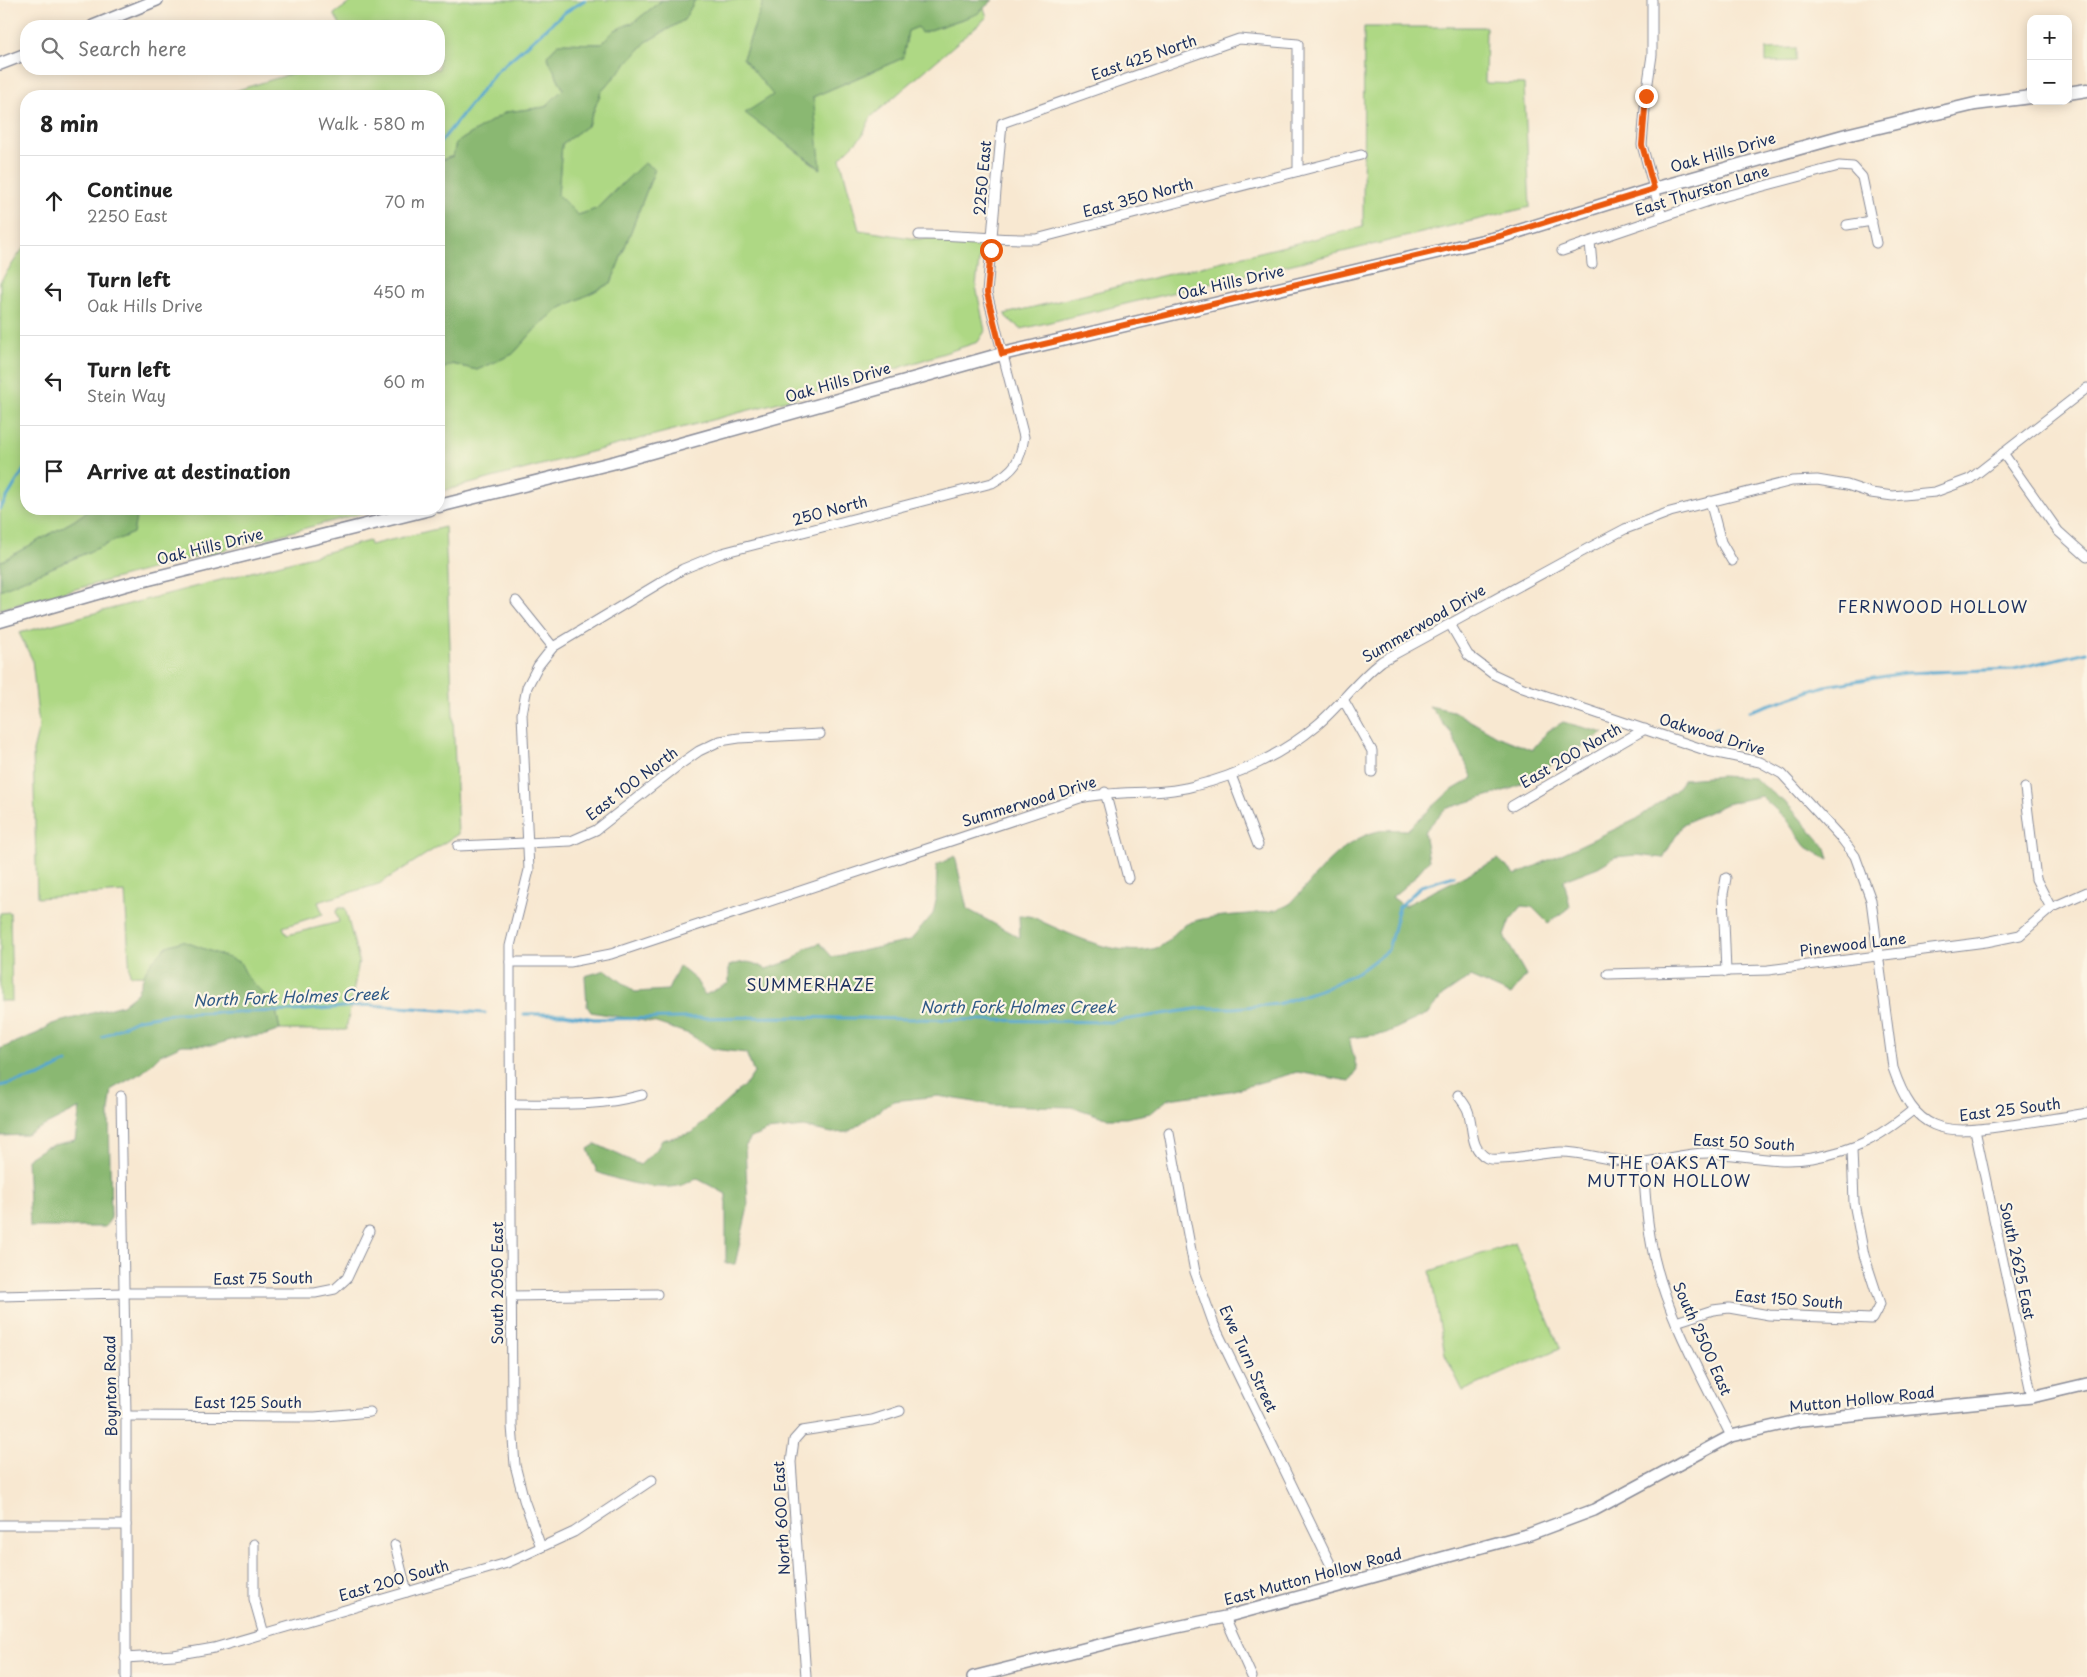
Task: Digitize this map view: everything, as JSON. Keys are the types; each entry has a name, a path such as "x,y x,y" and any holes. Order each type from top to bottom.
{"main road":[{"path":"2072,92 2087,90"},
{"name":"Oak Hills Drive","path":"445,505 616,462 1002,354 1500,236 1654,189 1914,118 1974,104 2027,97"},
{"name":"Oak Hills Drive","path":"0,621 125,585 406,515"}],"street":[{"path":"108,20 157,0"},
{"path":"1652,0 1652,55 1642,145 1662,217"},
{"name":"East 425 North","path":"1002,123 1239,39 1298,44 1298,171"},
{"path":"0,64 20,56"},
{"name":"2250 East","path":"1002,123 987,293 1002,354"},
{"name":"East 350 North","path":"919,235 960,234 992,239 1036,239 1361,155"},
{"name":"East Thurston Lane","path":"1562,251 1744,191 1839,166 1853,167 1862,177 1872,221"},
{"path":"1847,225 1872,221 1876,243"},
{"path":"1590,242 1592,264"},
{"name":"250 North","path":"553,647 683,569 722,553 992,482 1010,473 1021,455 1024,437 1002,354"},
{"name":"Summerwood Drive","path":"510,962 570,962 610,954 1080,798 1105,792 1151,792 1193,787 1231,775 1277,752 1316,726 1363,676 1382,661 1626,529 1670,512 1710,501 1767,486 1809,480 1847,485 1871,493 1894,496 1935,492 1970,479 2087,388"},
{"path":"2003,453 2058,531 2087,557"},
{"path":"1710,501 1721,542 1732,561"},
{"path":"516,601 553,647"},
{"name":"Oakwood Drive","path":"1450,624 1468,655 1493,674 1523,688 1708,751 1760,762 1782,774 1842,838 1854,856 1871,900 1893,1068 1902,1094 1913,1110"},
{"name":"South 2050 East","path":"541,1547 524,1500 515,1465 512,1426 510,962 513,927 525,891 528,870 522,714 527,687 538,666 553,647"},
{"path":"1343,699 1372,752 1372,772"},
{"name":"East 200 North","path":"1512,806 1645,729"},
{"name":"East 100 North","path":"458,846 571,841 596,830 698,751 720,741 739,738 820,734"},
{"path":"1231,775 1258,845"},
{"path":"2025,788 2036,879 2051,908"},
{"path":"1105,792 1128,878"},
{"path":"1726,878 1723,894 1726,972"},
{"name":"Pinewood Lane","path":"1608,974 1768,970 1986,942 2020,935 2051,908 2087,892"},
{"path":"511,1104 586,1104 621,1101 642,1095"},
{"name":"East 50 South","path":"1458,1095 1468,1110 1473,1140 1478,1153 1489,1160 1502,1160 1529,1154 1562,1152 1643,1162 1683,1154 1710,1153 1783,1161 1810,1158 1852,1150 1885,1132 1913,1110"},
{"name":"Boynton Road","path":"121,1096 126,1416 126,1677"},
{"name":"East 25 South","path":"1913,1110 1931,1125 1953,1131 1975,1130 2087,1113"},
{"name":"South 2625 East","path":"1975,1130 2032,1397"},
{"name":"Ewe Turn Street","path":"1169,1133 1195,1272 1214,1325 1340,1584"},
{"name":"East 150 South","path":"1676,1322 1713,1310 1730,1308 1769,1315 1872,1319 1880,1304 1864,1256 1854,1203 1852,1150"},
{"name":"South 2500 East","path":"1643,1162 1646,1214 1654,1257 1676,1322 1732,1436"},
{"name":"East 75 South","path":"0,1296 124,1293 314,1293 335,1289 347,1278 369,1231"},
{"path":"512,1296 657,1294"},
{"name":"Mutton Hollow Road","path":"1652,1479 1732,1436 1801,1420 2032,1397 2087,1384"},
{"name":"North 600 East","path":"806,1677 791,1462 794,1440 802,1431 872,1420 900,1411"},
{"name":"East 125 South","path":"126,1416 315,1417 370,1412"},
{"name":"East Mutton Hollow Road","path":"973,1677 1138,1635 1225,1617 1340,1584 1530,1534 1594,1510 1652,1479"},
{"name":"East 200 South","path":"126,1658 174,1655 214,1648 507,1562 574,1532 652,1480"},
{"path":"0,1525 126,1525"},
{"path":"254,1544 254,1598 264,1634"},
{"path":"395,1545 407,1592"},
{"path":"1225,1617 1252,1677"}],"green space":[{"path":"354,0 662,0 634,22 615,30 601,44 559,43 547,56 563,89 545,107 506,112 456,143 453,156 445,159 445,90 238,90 287,75 445,75 445,20 338,20 334,14"},
{"path":"662,0 695,0 684,20 646,42 601,92 588,125 562,144 558,195 578,215 596,209 644,163 655,169 611,283 559,309 538,326 513,354 477,370 452,364 445,368 445,159 453,156 456,143 506,112 545,107 563,89 547,56 559,43 601,44 615,30 634,22"},
{"path":"695,0 764,0 743,58 774,95 746,113 820,169 813,97 903,58 908,31 918,27 922,33 977,14 984,8 987,17 871,117 862,136 840,158 859,230 917,239 941,238 975,244 980,252 976,286 985,331 978,342 859,381 445,490 445,368 452,364 477,370 513,354 538,326 559,309 611,283 655,169 621,184 596,209 578,215 558,195 562,144 588,125 601,92 646,42 684,20"},
{"path":"764,0 993,0 977,14 921,33 918,27 908,31 903,58 813,97 821,169 745,113 773,95 743,58"},
{"path":"1364,27 1486,27 1485,83 1524,84 1530,207 1021,329 1006,317 1005,314 1363,227"},
{"path":"1796,48 1796,61 1766,62 1766,49"},
{"path":"20,253 20,515 82,515 0,562 0,282"},
{"path":"82,515 137,515 133,533 0,590 0,562"},
{"path":"136,515 355,515 0,609 0,590 133,533"},
{"path":"445,527 458,834 379,884 318,902 323,914 283,927 287,935 339,922 336,912 339,908 345,908 359,961 346,1030 280,1030 275,1005 248,978 130,975 125,892 37,898 33,751 39,727 32,659 19,633 369,541 370,545"},
{"path":"1429,706 1453,711 1497,736 1532,750 1548,731 1563,722 1604,733 1513,788 1445,809 1424,832 1429,860 1412,880 1392,897 1404,906 1498,859 1516,875 1637,819 1675,791 1684,779 1721,776 1754,778 1789,806 1826,848 1829,860 1805,846 1785,818 1761,796 1726,804 1683,824 1663,858 1636,855 1615,857 1598,867 1564,880 1570,907 1548,923 1532,907 1522,906 1510,920 1504,936 1526,975 1511,995 1470,977 1442,996 1429,1013 1384,1034 1349,1038 1357,1070 1350,1081 1297,1072 1230,1091 1168,1099 1151,1113 1126,1118 1106,1118 1073,1107 993,1105 938,1096 893,1101 848,1132 832,1133 803,1127 767,1131 751,1138 745,1147 748,1207 735,1264 726,1264 726,1194 696,1178 682,1185 662,1187 627,1182 597,1172 588,1149 596,1144 640,1165 657,1149 662,1140 692,1133 747,1083 754,1073 746,1053 713,1049 689,1034 656,1023 591,1012 587,1006 585,976 606,970 635,992 668,990 679,966 696,980 705,995 729,983 729,966 735,964 748,962 766,969 793,960 806,948 820,943 832,957 910,941 933,914 936,901 937,865 955,856 967,909 1020,938 1019,916 1028,916 1079,938 1104,946 1124,950 1153,949 1167,942 1187,924 1198,920 1269,911 1291,903 1321,869 1344,848 1369,834 1384,830 1407,830 1449,792 1473,778 1451,733"},
{"path":"10,912 12,1001 0,1001 0,913"},
{"path":"183,941 240,962 248,978 275,1005 280,1030 266,1035 238,1038 214,1045 182,1045 160,1055 143,1072 112,1089 109,1112 111,1218 105,1227 30,1227 27,1159 46,1147 75,1140 80,1108 26,1135 0,1136 0,1049 38,1033 52,1024 122,1005 137,993 146,970 153,960 167,946"},
{"path":"1515,1243 1560,1348 1463,1391 1445,1355 1430,1271"}],"waterway":[{"name":"North Fork Holmes Creek","path":"445,136 497,71 564,13 585,0"},
{"name":"North Fork Holmes Creek","path":"0,509 20,476"},
{"name":"North Fork Holmes Creek","path":"1750,711 1825,686 1905,673 2014,669 2087,652"},
{"name":"North Fork Holmes Creek","path":"1710,731 1717,728"},
{"name":"North Fork Holmes Creek","path":"524,1014 564,1014 594,1019 778,1017 1110,1022 1202,1008 1233,1008 1278,1004 1328,987 1363,969 1388,950 1399,907 1421,886 1454,876"},
{"name":"North Fork Holmes Creek","path":"102,1037 138,1019 177,1013 295,1011 369,1005 485,1013"},
{"name":"North Fork Holmes Creek","path":"0,1086 40,1076 67,1062"}],"district":[{"name":"FERNWOOD HOLLOW","path":"1933,607"},
{"name":"SUMMERHAZE","path":"811,985"},
{"name":"THE OAKS AT MUTTON HOLLOW","path":"1669,1172"}],"route":[{"path":"991,250 987,293 1002,354 1500,236 1654,189 1642,145 1646,96"}]}
